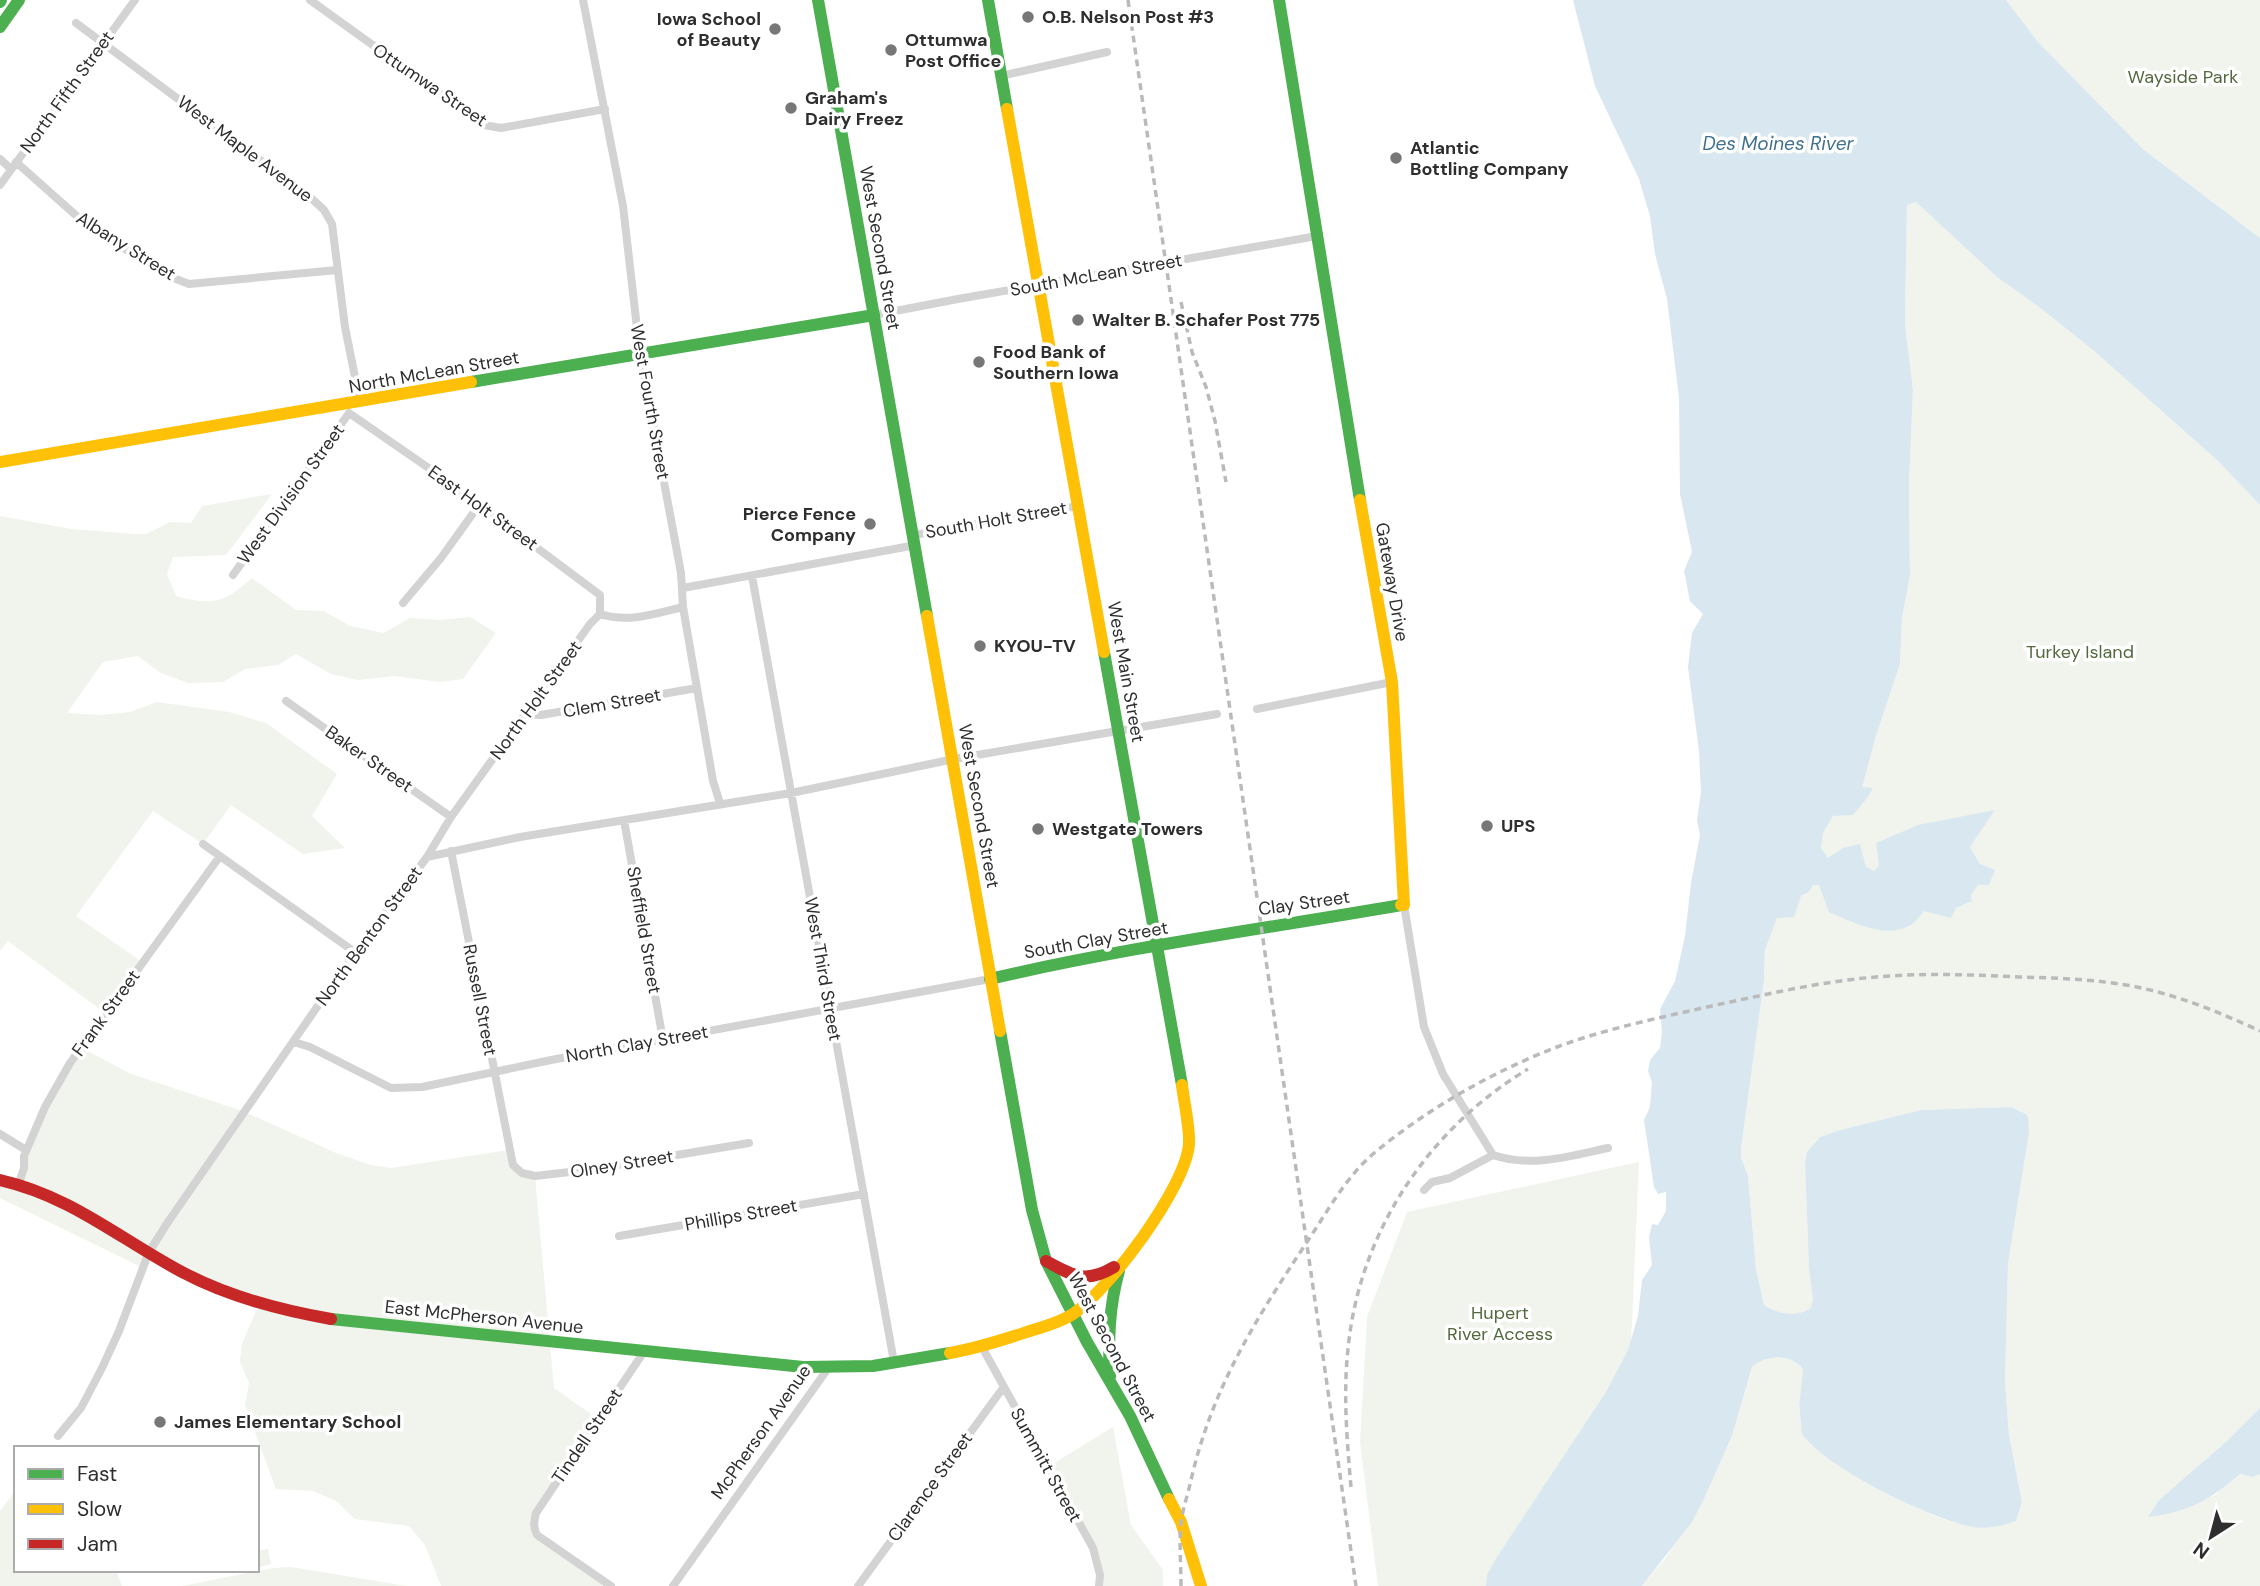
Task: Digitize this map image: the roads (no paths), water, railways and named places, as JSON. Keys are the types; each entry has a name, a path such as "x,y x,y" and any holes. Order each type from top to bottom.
{"main road":[{"path":"0,27 19,0"},
{"name":"West Second Street","path":"818,0 954,759 1024,1169 1046,1261 1087,1342 1130,1416 1181,1521 1202,1586"},
{"name":"West Main Street","path":"988,0 1182,1087 1189,1144 1181,1176 1167,1203 1108,1281 1073,1314"},
{"name":"Gateway Drive","path":"1279,0 1392,682 1404,905"},
{"name":"North McLean Street","path":"0,462 347,409 360,402 874,315"},
{"name":"Clay Street","path":"1209,938 1269,925 1289,925 1404,905"},
{"name":"South Clay Street","path":"990,979 1045,966 1209,938"},
{"name":"East McPherson Avenue","path":"0,1180 19,1183 52,1196 181,1271 227,1294 277,1309 332,1319 803,1367 829,1367"},
{"path":"1046,1261 1078,1277 1090,1279 1101,1276 1123,1261"},
{"path":"1111,1380 1107,1319 1123,1261"},
{"name":"McPherson Avenue","path":"829,1367 873,1366 982,1347 1049,1325 1073,1314"}],"street":[{"name":"North Fifth Street","path":"0,185 135,0"},
{"name":"Ottumwa Street","path":"310,0 485,125 501,128 605,109"},
{"name":"West Fourth Street","path":"583,0 623,206 640,354 683,588 683,607 713,781 720,803"},
{"name":"West Maple Avenue","path":"76,23 324,210 331,225 345,327 360,402"},
{"path":"1001,76 1107,52"},
{"name":"Albany Street","path":"0,159 14,165 89,227 171,277 189,284 337,270"},
{"name":"South McLean Street","path":"874,315 1317,236"},
{"name":"East Holt Street","path":"347,409 600,595 600,614"},
{"name":"West Division Street","path":"233,575 347,409"},
{"path":"403,603 441,558 479,505"},
{"name":"South Holt Street","path":"915,540 1078,506"},
{"path":"683,588 752,576 915,540"},
{"name":"West Third Street","path":"752,576 894,1362"},
{"path":"600,614 631,619 683,607"},
{"name":"North Holt Street","path":"427,857 452,817 590,624 600,614"},
{"path":"1257,709 1392,682"},
{"name":"Clem Street","path":"526,714 541,715 697,688"},
{"name":"Baker Street","path":"286,701 452,817"},
{"name":"North Benton Street","path":"58,1436 81,1408 102,1368 120,1331 149,1252 293,1042 427,857 720,803 791,793 954,759 1217,714"},
{"name":"Sheffield Street","path":"624,820 663,1040"},
{"path":"203,844 356,953"},
{"name":"Russell Street","path":"451,851 509,1150"},
{"name":"Frank Street","path":"19,1183 26,1150 69,1063 219,856"},
{"name":"Gateway Drive","path":"1404,905 1424,1027 1443,1074 1493,1155"},
{"name":"North Clay Street","path":"293,1042 310,1047 391,1088 422,1087 990,979"},
{"path":"0,1135 26,1150"},
{"name":"Olney Street","path":"509,1150 513,1166 522,1173 535,1176 749,1143"},
{"path":"1424,1190 1432,1182 1450,1178 1493,1155 1506,1159 1535,1161 1608,1148"},
{"name":"Phillips Street","path":"619,1236 864,1194"},
{"name":"Summitt Street","path":"982,1347 1093,1548 1100,1575 1099,1586"},
{"name":"Tindell Street","path":"611,1586 537,1535 534,1524 536,1513 645,1350"},
{"name":"McPherson Avenue","path":"673,1586 829,1367"},
{"name":"Clarence Street","path":"858,1586 1003,1388"}],"water":[{"name":"Des Moines River","path":"1573,0 2006,0 2039,43 2144,150 2260,238 2260,505 2217,460 2093,350 1997,277 1916,202 1907,205 1905,324 1913,390 1909,484 1910,576 1902,618 1900,664 1862,787 1873,788 1853,815 1833,816 1823,833 1821,848 1828,858 1843,848 1860,844 1866,867 1874,871 1879,865 1876,843 1918,825 1995,810 1970,847 1980,864 1995,870 1989,885 1978,885 1971,895 1972,901 1956,908 1951,918 1924,911 1911,925 1899,930 1869,928 1829,912 1819,885 1813,885 1809,892 1801,896 1794,917 1777,918 1765,950 1764,981 1741,1157 1748,1176 1756,1269 1764,1305 1775,1311 1793,1314 1810,1309 1813,1300 1809,1269 1805,1162 1807,1152 1820,1137 1921,1110 2011,1107 2026,1114 2029,1133 2008,1264 2005,1382 2009,1435 2022,1502 2016,1521 1995,1527 1973,1527 1932,1514 1856,1477 1815,1448 1802,1434 1799,1405 1803,1370 1786,1358 1771,1358 1752,1367 1732,1436 1703,1501 1692,1522 1642,1586 1486,1586 1487,1575 1495,1560 1606,1392 1628,1350 1638,1316 1642,1280 1652,1265 1649,1237 1652,1224 1658,1225 1666,1211 1666,1192 1658,1194 1654,1187 1644,1120 1650,1107 1652,1082 1648,1071 1650,1060 1660,1048 1660,1009 1675,981 1685,936 1700,835 1697,820 1701,792 1699,751 1688,667 1692,633 1703,614 1690,601 1684,571 1692,552 1680,494 1679,398 1667,299 1655,254 1650,216 1639,179 1595,86"},
{"path":"2260,1408 2260,1474 2252,1477 2240,1474 2198,1503 2175,1512 2148,1517 2159,1500 2228,1440"}],"railway":[{"path":"1128,0 1356,1586"},
{"path":"1181,302 1192,352 1206,387 1215,421 1226,482"},
{"path":"1181,1586 1181,1522 1200,1447 1223,1386 1252,1329 1336,1197 1363,1164 1415,1122 1484,1080 1557,1047 1636,1023 1803,987 1891,976 1971,975 2113,983 2178,998 2260,1031"},
{"path":"1351,1487 1346,1400 1348,1349 1355,1306 1383,1225 1430,1153 1459,1122 1492,1094 1528,1069"}],"place":[{"name":"O.B. Nelson Post #3","path":"1028,17"},
{"name":"Iowa School of Beauty","path":"775,29"},
{"name":"Ottumwa Post Office","path":"891,50"},
{"name":"Graham's Dairy Freez","path":"791,108"},
{"name":"Atlantic Bottling Company","path":"1396,158"},
{"name":"Walter B. Schafer Post 775","path":"1078,320"},
{"name":"Food Bank of Southern Iowa","path":"979,362"},
{"name":"Pierce Fence Company","path":"870,524"},
{"name":"KYOU-TV","path":"980,646"},
{"name":"UPS","path":"1487,826"},
{"name":"Westgate Towers","path":"1038,829"},
{"name":"James Elementary School","path":"160,1422"}],"park label":[{"name":"Wayside Park","path":"2183,77"},
{"name":"Turkey Island","path":"2080,652"},
{"name":"Hupert River Access","path":"1500,1323"}]}
